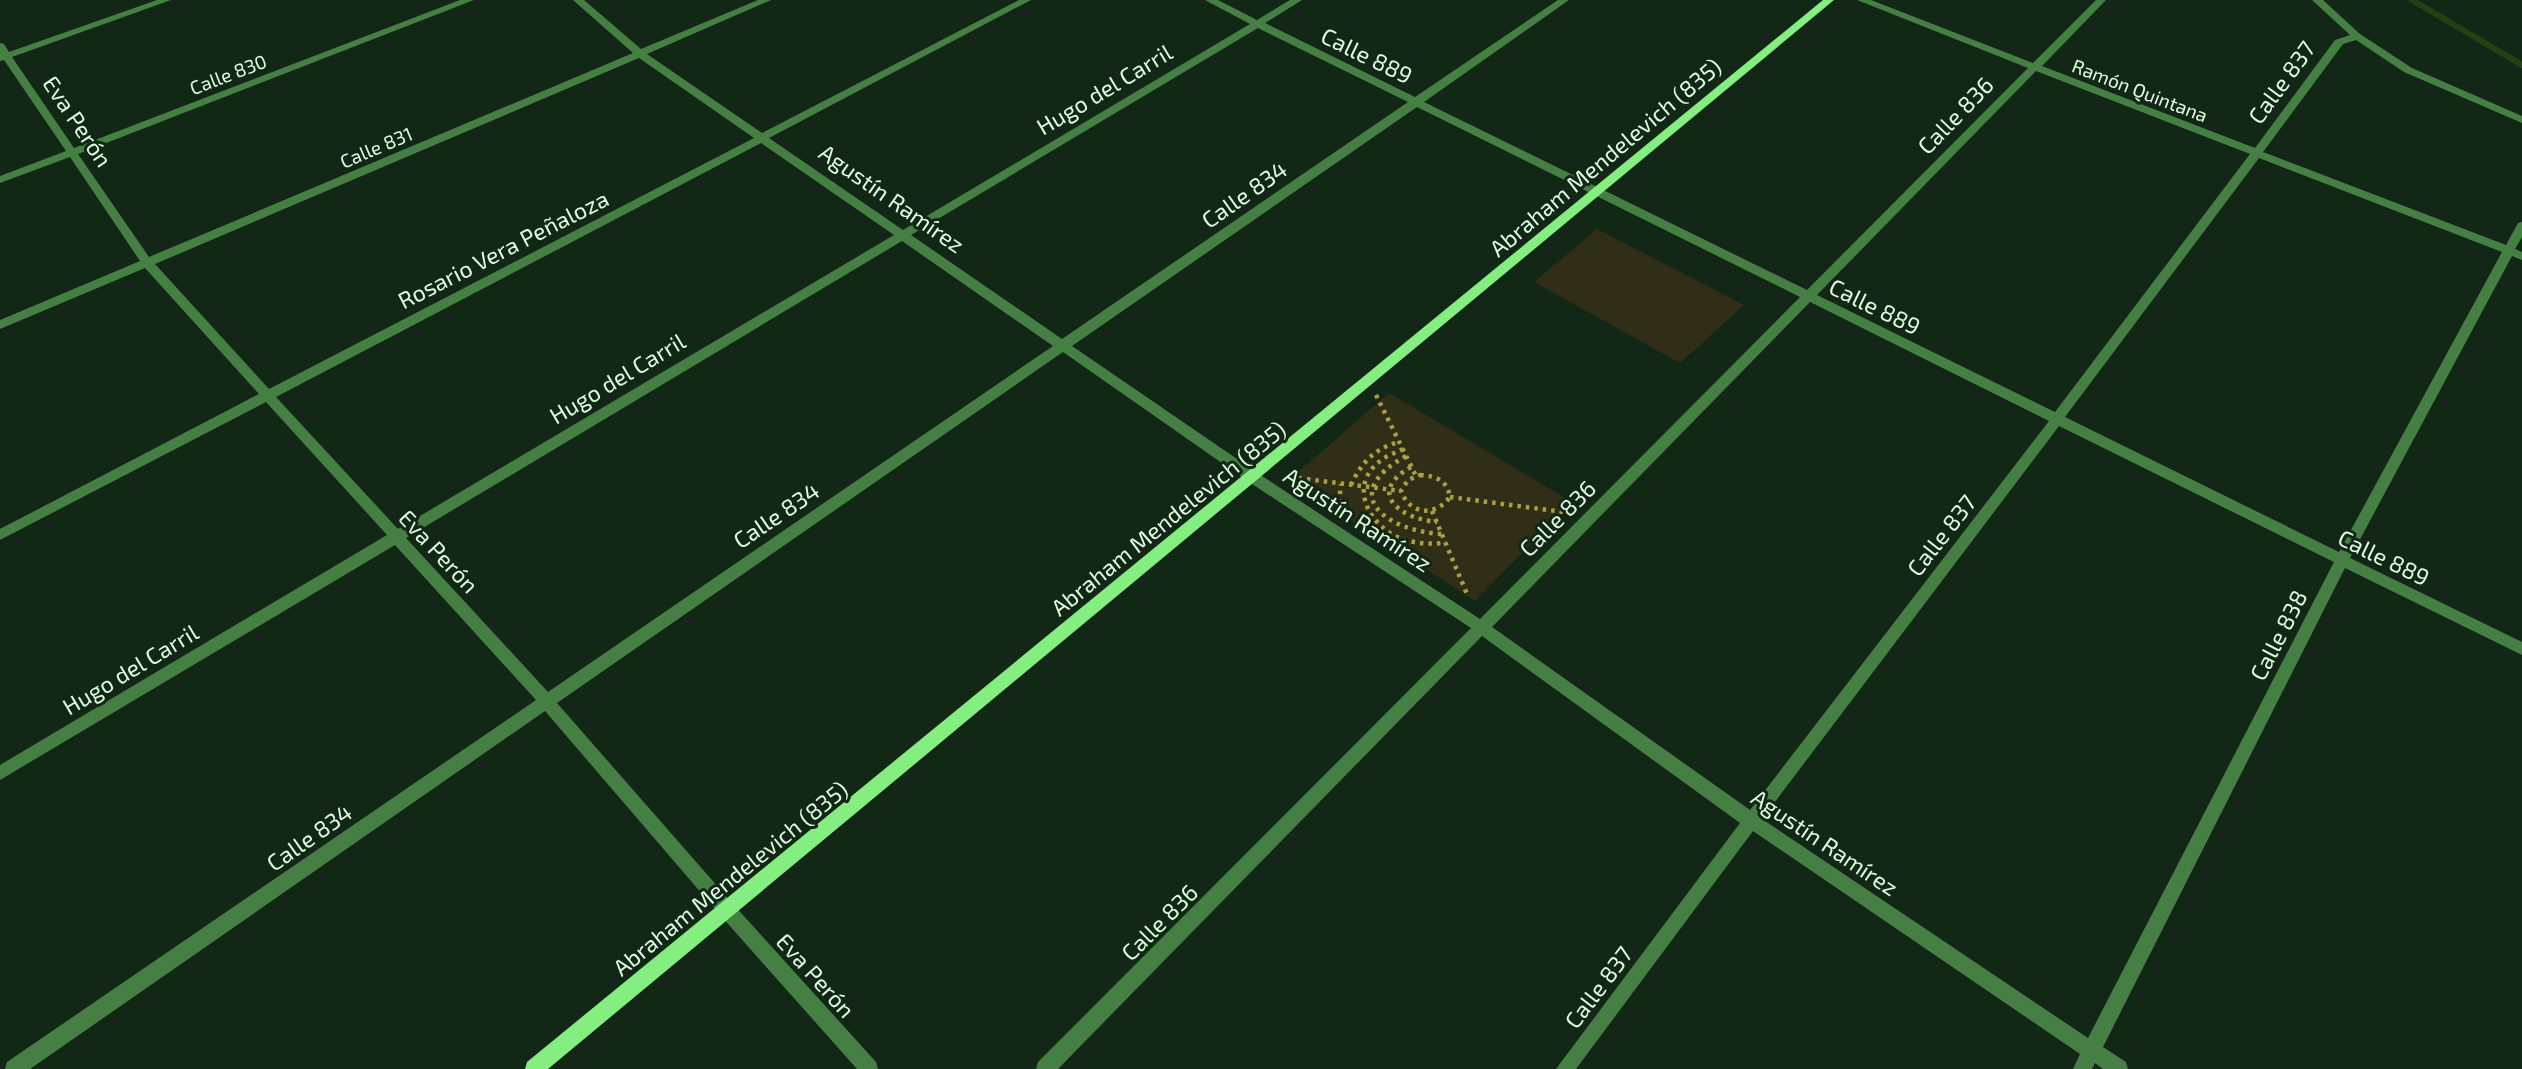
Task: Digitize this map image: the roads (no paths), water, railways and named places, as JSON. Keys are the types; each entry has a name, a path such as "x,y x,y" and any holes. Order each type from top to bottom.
{"street":[{"path":"2,53 166,0"},
{"name":"Calle 830","path":"0,180 469,0"},
{"name":"Agustín Ramírez","path":"578,0 640,54 1481,628 1750,820 2119,1069"},
{"name":"Calle 831","path":"0,325 766,0"},
{"name":"Rosario Vera Peñaloza","path":"0,536 1026,0"},
{"name":"Calle 889","path":"1210,0 2522,649"},
{"name":"Hugo del Carril","path":"0,773 1297,0"},
{"name":"Calle 834","path":"14,1069 1564,0"},
{"name":"Abraham Mendelevich (835)","path":"534,1069 1256,476 1829,0"},
{"name":"Ramón Quintana","path":"1862,0 2516,253"},
{"name":"Calle 836","path":"1045,1069 2101,0"},
{"path":"2317,0 2357,36 2408,70 2522,120"},
{"name":"Calle 837","path":"1564,1069 1750,820 2059,420 2339,42 2357,36"},
{"name":"Eva Perón","path":"2,53 147,263 546,701 727,911 869,1069"},
{"name":"Calle 838","path":"2082,1069 2342,560 2516,253 2522,226"}],"waterway":[{"path":"2412,0 2522,65"}]}
